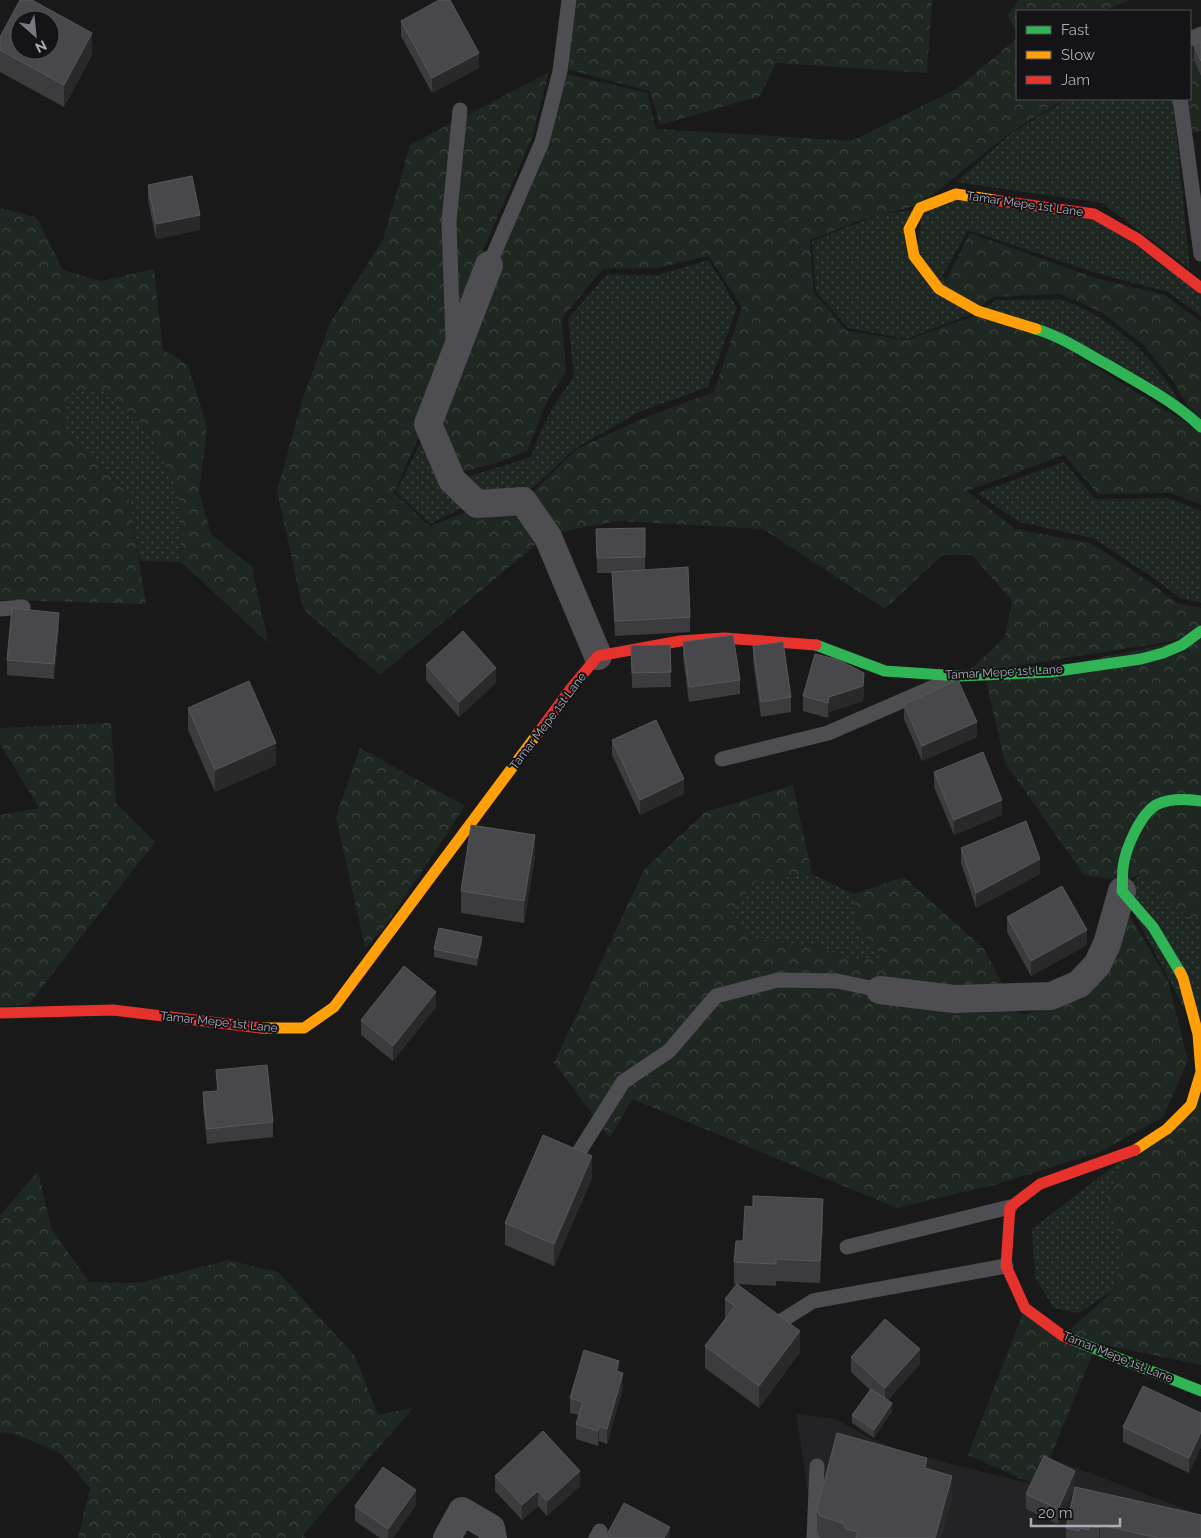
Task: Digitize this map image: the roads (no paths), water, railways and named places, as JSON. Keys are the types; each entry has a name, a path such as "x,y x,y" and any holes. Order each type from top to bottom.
{"street":[{"name":"Tamar Mepe 1st Lane","path":"1201,288 1138,240 1094,214 956,194 920,208 909,229 914,256 939,289 978,311 1055,335 1154,392 1186,413 1201,427"},
{"path":"489,265 428,424 452,480 477,504 523,501 548,536 598,656"},
{"name":"Tamar Mepe 1st Lane","path":"0,1013 113,1010 267,1029 304,1028 334,1007 572,687 598,656 680,642 724,638 813,644 885,671 959,676 1051,672 1141,659 1182,645 1201,631"},
{"path":"880,990 954,999 1051,996 1079,984 1097,965 1107,944 1122,891 1123,866 1138,827 1147,812 1159,804 1174,801 1201,801"},
{"path":"1010,1207 1040,1184 1133,1151 1167,1130 1191,1105 1201,1072 1198,1034 1183,978 1153,927 1122,891"},
{"name":"Tamar Mepe 1st Lane","path":"1010,1207 1006,1266 1025,1308 1063,1336 1201,1390"},
{"path":"447,1538 462,1511 491,1528 493,1538"}],"lane":[{"path":"489,265 542,142 560,71 569,0"},
{"path":"1180,100 1201,254"},
{"path":"453,357 449,221 460,110"},
{"path":"0,610 23,607"},
{"path":"722,759 828,733 959,676"},
{"path":"574,1160 623,1082 669,1051 716,996 778,980 837,981 880,990"},
{"path":"0,1028 32,1011"},
{"path":"847,1247 1010,1207"},
{"path":"776,1324 813,1301 1006,1266"},
{"path":"814,1538 817,1466"}]}
